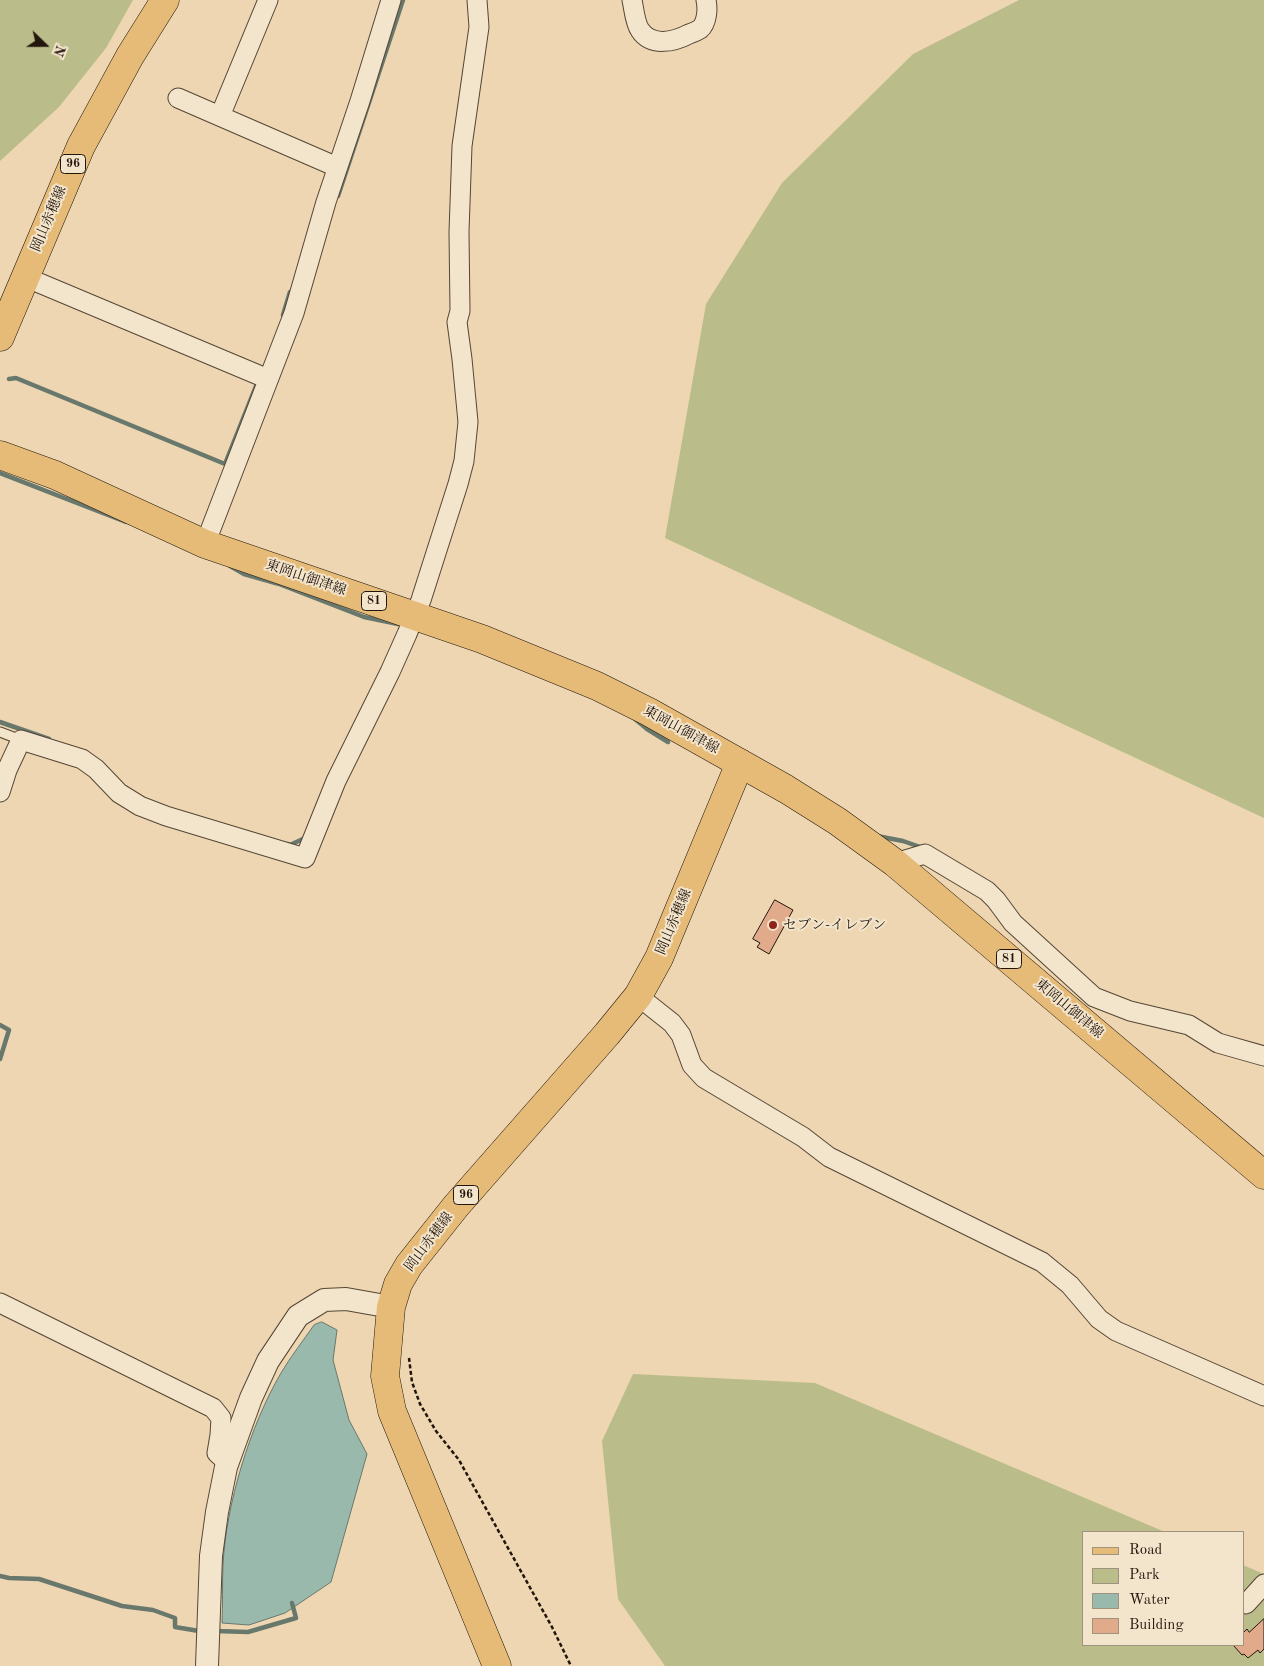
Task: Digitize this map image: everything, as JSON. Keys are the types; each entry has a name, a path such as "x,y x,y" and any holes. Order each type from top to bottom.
{"main road":[{"name":"岡山赤穂線","path":"0,338 81,146 130,56 165,0"},
{"name":"東岡山御津線","path":"0,455 55,475 205,544 482,639 597,686 649,712 786,789 837,821 896,863 1264,1175"},
{"name":"岡山赤穂線","path":"498,1666 392,1411 385,1376 391,1307 398,1284 450,1214 638,996 659,958 740,763"}],"street":[{"path":"220,116 268,0"},
{"path":"205,544 262,377 294,313 326,202 391,0"},
{"path":"0,792 7,770 21,740 82,759 96,769 119,793 140,806 166,816 305,858 336,781 390,672 415,615 458,484 465,451 468,422 457,322 460,311 459,232 462,146 479,27 477,0"},
{"path":"632,0 639,29 648,39 663,42 682,38 700,29 706,18 708,6 706,0"},
{"path":"178,98 338,167"},
{"path":"25,277 262,377"},
{"path":"896,863 925,854 987,891 1013,923 1094,997 1130,1011 1189,1025 1218,1043 1264,1056"},
{"path":"638,996 672,1023 681,1035 692,1065 704,1078 803,1137 829,1157 1042,1262 1070,1285 1099,1319 1116,1331 1264,1396"},
{"path":"207,1666 211,1556 217,1512 228,1463 251,1398 268,1361 298,1316 324,1300 346,1299 391,1307"},
{"path":"0,1303 213,1408 221,1418 217,1453 228,1463"},
{"path":"1246,1604 1264,1584"}],"lane":[{"path":"0,732 21,740"}],"path":[{"path":"408,1351 412,1382 420,1404 436,1431 459,1460 571,1666"}],"green space":[{"path":"0,0 133,0 106,48 59,107 0,161"},
{"path":"1019,0 1264,0 1264,818 665,538 706,304 782,183 913,54"},
{"path":"633,1374 815,1383 1163,1531 1082,1531 1082,1646 1244,1646 1244,1565 1264,1574 1264,1666 665,1666 618,1599 602,1441"}],"water":[{"path":"322,1322 337,1330 333,1360 349,1420 367,1454 331,1582 285,1613 249,1625 222,1623 225,1541 234,1491 250,1441 259,1417 281,1373 314,1325"}],"building":[{"name":"セブン-イレブン","path":"775,900 793,910 769,954 757,947 760,943 753,939"},
{"path":"1264,1619 1264,1649 1260,1653 1258,1650 1248,1658 1244,1654 1242,1655 1234,1646 1244,1646 1244,1632 1247,1629 1249,1632"}],"waterway":[{"path":"338,196 403,0"},
{"path":"283,315 290,292"},
{"path":"9,379 16,378 225,464 256,386"},
{"path":"0,473 126,522"},
{"path":"230,566 244,574 279,584 364,617 398,624"},
{"path":"635,719 668,742"},
{"path":"0,722 49,739"},
{"path":"877,836 903,841 923,848"},
{"path":"288,844 290,845 305,838"},
{"path":"0,1025 9,1030 0,1059"},
{"path":"0,1576 39,1579 122,1606 153,1610 175,1618 175,1627 199,1631"},
{"path":"216,1631 248,1632 296,1618 292,1603"}],"place":[{"name":"セブン-イレブン","path":"773,925"}]}
